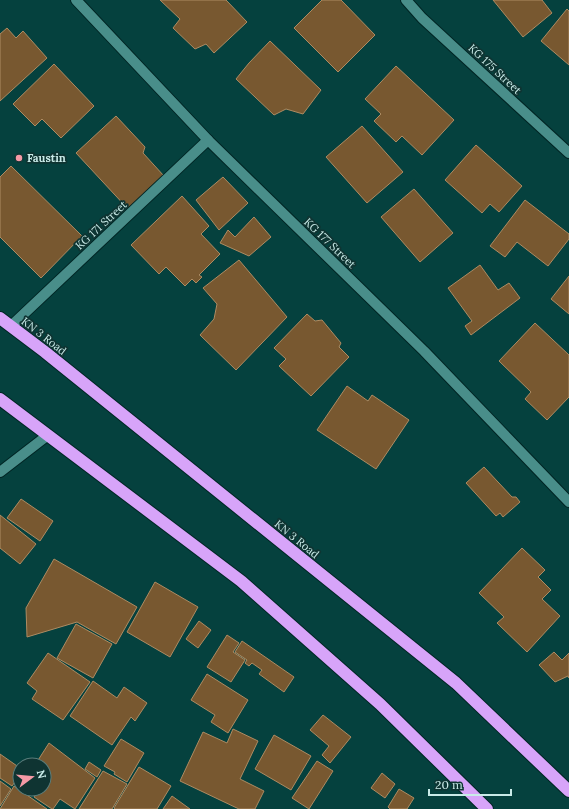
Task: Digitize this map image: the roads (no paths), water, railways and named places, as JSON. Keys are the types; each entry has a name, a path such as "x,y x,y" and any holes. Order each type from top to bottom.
{"highway":[{"name":"KN 3 Road","path":"0,318 45,352 456,683 569,791"},
{"path":"0,399 241,581 380,704 487,809"}],"street":[{"name":"KG 177 Street","path":"76,0 208,140 424,352 569,502"},
{"name":"KG 175 Street","path":"406,0 422,18 569,153"},
{"name":"KG 171 Street","path":"11,326 208,140"},
{"path":"0,472 48,436"}],"place":[{"name":"Faustin","path":"19,158"}]}
